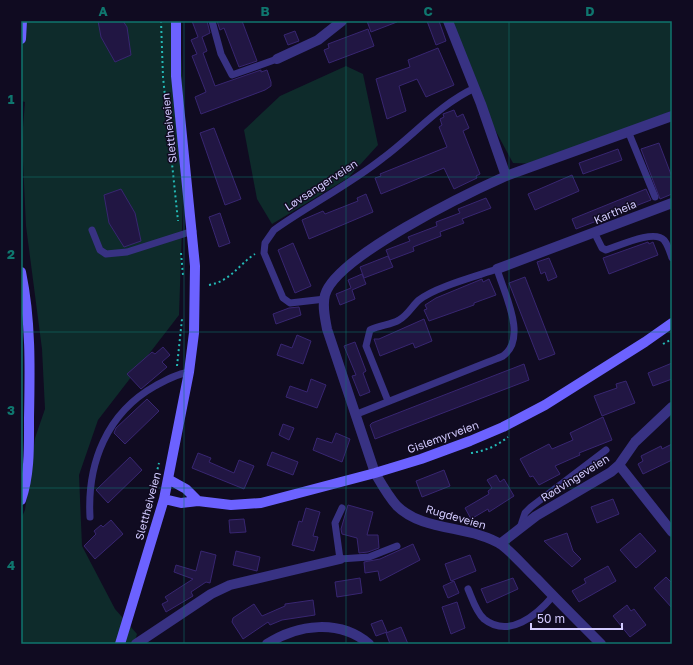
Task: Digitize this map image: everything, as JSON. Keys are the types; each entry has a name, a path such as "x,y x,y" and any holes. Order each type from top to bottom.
{"street":[{"path":"21,39 22,21"},
{"name":"Slettheiveien","path":"120,644 164,499 189,372 196,309 193,231 176,76 176,21"},
{"path":"277,59 318,40 342,21"},
{"path":"448,21 475,88 506,176"},
{"path":"376,473 357,414 331,343 324,308 325,299 330,285 338,275 348,266 392,235 506,176 672,116"},
{"name":"Kartheia","path":"594,232 672,203"},
{"path":"497,269 594,232"},
{"path":"21,272 29,335 30,380 27,472 21,500"},
{"name":"Gislemyrveien","path":"164,499 181,503 198,501 231,505 261,503 376,473 470,441 503,427 576,387 672,323"},
{"name":"Rødvingeveien","path":"500,544 553,505 611,472 619,464 635,442 672,406"},
{"path":"619,464 672,532"},
{"name":"Rugdeveien","path":"376,473 387,494 398,507 408,514 433,524 472,533 500,544 516,557 601,644"},
{"path":"168,479 186,489 198,501"},
{"path":"136,644 211,594 230,584 340,559"},
{"path":"267,644 293,632 318,627 329,627 352,632 369,644"}],"lane":[{"path":"212,21 221,54 232,75 277,59"},
{"name":"Løvsangerveien","path":"264,253 265,243 274,230 372,166 451,101 475,88"},
{"path":"628,132 655,197"},
{"path":"92,230 100,250 106,254 115,254 142,248 193,231"},
{"name":"Kartheia","path":"594,232 602,248 606,250 644,237 656,236 664,239 672,258"},
{"path":"264,253 283,298 290,303 325,299"},
{"path":"357,414 502,356 510,348 515,339 514,326 497,269 462,280 428,295 419,300 407,314 398,321 379,325 370,330 366,346 388,401"},
{"path":"90,517 91,482 94,466 104,437 112,424 136,399 150,389 176,374 189,372"},
{"path":"520,528 525,513 531,507 606,450"},
{"path":"342,508 335,523 340,559 369,557 397,546"},
{"path":"468,589 479,613 484,619 505,627 527,620 536,614 553,596"}],"path":[{"path":"209,285 220,283 254,254 264,253"},
{"path":"145,520 159,461"}],"green space":[{"path":"21,21 179,21 184,101 184,171 179,315 98,420 79,475 82,546 115,609 137,634 134,644 21,644 21,519 25,510 35,438 45,409 42,349 26,226 22,140 25,102 21,101"},
{"path":"448,21 672,21 672,109 669,112 540,164 513,163 479,100"},
{"path":"346,66 363,74 378,145 348,178 272,224 257,199 244,130 280,96"}],"building":[{"path":"98,21 123,21 127,27 131,55 115,62 101,37"},
{"path":"192,21 207,21 210,33 202,37 207,51 203,53 215,86 261,70 261,72 267,70 271,86 265,90 201,114 195,97 206,92 192,56 197,54 191,40 198,37"},
{"path":"217,21 242,21 257,61 239,67 224,28 220,30"},
{"path":"367,21 397,21 397,22 371,32"},
{"path":"427,21 439,21 446,41 436,45"},
{"path":"368,29 374,46 329,63 324,50 329,48 328,44"},
{"path":"295,31 299,41 288,45 284,35"},
{"path":"438,48 454,85 426,97 417,79 399,86 406,111 387,119 376,79 410,67 408,60"},
{"path":"454,110 457,117 463,114 469,128 463,131 480,174 476,176 477,178 454,189 444,168 381,194 375,178 381,176 380,174 447,147 439,127 442,125 440,119 444,117 443,114"},
{"path":"214,128 241,199 225,205 200,133"},
{"path":"659,143 672,177 672,194 660,199 641,149"},
{"path":"618,149 622,160 583,174 579,163"},
{"path":"572,175 579,191 535,210 528,194"},
{"path":"121,189 135,213 141,241 124,247 109,223 104,195"},
{"path":"646,189 651,200 576,229 572,219"},
{"path":"366,194 373,212 309,239 302,220 323,211 325,214 358,201 357,198"},
{"path":"486,198 491,208 462,219 464,223 440,232 441,236 413,247 414,251 390,260 386,250 410,241 408,237 437,226 436,222 460,213 458,209"},
{"path":"220,213 230,243 219,247 209,217"},
{"path":"648,242 649,244 653,242 658,255 609,274 603,258"},
{"path":"293,243 311,286 295,293 278,250"},
{"path":"388,256 393,267 364,278 360,267"},
{"path":"549,258 557,277 548,281 545,272 541,274 537,262"},
{"path":"362,274 366,284 352,290 355,299 340,305 336,294 351,288 348,280"},
{"path":"525,277 555,354 539,360 509,283"},
{"path":"482,279 483,282 489,279 496,295 474,303 474,305 429,321 424,310 427,309 425,305 436,298"},
{"path":"299,307 301,315 276,324 273,314 289,308"},
{"path":"424,319 432,341 415,348 413,343 380,356 374,339 379,339"},
{"path":"297,335 311,341 303,364 277,355 281,344 292,348"},
{"path":"355,342 366,371 363,373 370,392 360,396 352,376 356,375 344,346"},
{"path":"163,347 170,355 162,362 167,367 141,389 127,374 152,352 155,354"},
{"path":"672,363 672,379 653,386 648,373"},
{"path":"524,364 529,380 375,439 370,425 372,423"},
{"path":"311,379 326,385 317,408 286,397 290,386 307,392"},
{"path":"626,381 635,403 602,416 594,396 617,388 616,384"},
{"path":"147,399 159,411 125,444 114,433 116,428"},
{"path":"603,417 612,440 579,453 580,455 555,466 560,474 539,485 533,476 530,477 520,459 549,444 552,449 573,440 570,433"},
{"path":"283,424 294,428 289,440 279,435"},
{"path":"336,433 350,439 342,462 313,450 317,438 332,443"},
{"path":"672,444 672,460 643,474 638,464 643,461 641,456 661,446 662,449"},
{"path":"272,452 298,462 293,475 267,465"},
{"path":"198,453 211,458 209,462 234,473 239,460 254,466 244,489 192,468"},
{"path":"130,457 142,470 108,503 96,490"},
{"path":"444,470 450,486 422,497 416,481"},
{"path":"496,475 500,482 504,479 514,496 489,512 488,509 471,519 465,508 489,494 488,491 492,488 487,480"},
{"path":"613,499 619,514 597,523 591,507"},
{"path":"348,505 373,512 367,535 378,535 379,548 368,552 359,553 357,538 342,534 341,529"},
{"path":"306,508 320,512 313,536 318,537 314,551 292,545 299,521 302,522"},
{"path":"244,519 246,532 230,533 229,520"},
{"path":"111,520 123,534 95,559 84,546 96,534 94,531 101,525 103,527"},
{"path":"567,533 573,551 581,559 572,567 544,541"},
{"path":"640,533 656,551 636,568 620,550"},
{"path":"413,544 420,560 380,581 378,571 365,573 364,562 380,559"},
{"path":"201,551 216,555 210,583 206,582 191,592 193,596 166,612 162,604 168,601 165,597 193,579 174,572 176,565 196,571"},
{"path":"236,551 260,557 257,571 233,565"},
{"path":"470,555 476,571 451,581 445,564"},
{"path":"608,566 616,581 579,602 572,591 586,583 584,579"},
{"path":"666,577 672,583 672,608 654,588"},
{"path":"360,578 362,593 337,597 335,582"},
{"path":"513,578 518,589 487,603 481,589"},
{"path":"454,581 459,593 448,598 443,586"},
{"path":"313,600 315,615 282,620 270,625 268,622 243,639 232,622 233,618 254,604 262,616 285,606 285,604"},
{"path":"457,602 465,628 451,634 442,607"},
{"path":"627,605 631,611 634,609 646,625 630,637 613,616"},
{"path":"382,620 387,632 376,636 371,624"},
{"path":"401,627 408,644 390,644 386,633"}]}
